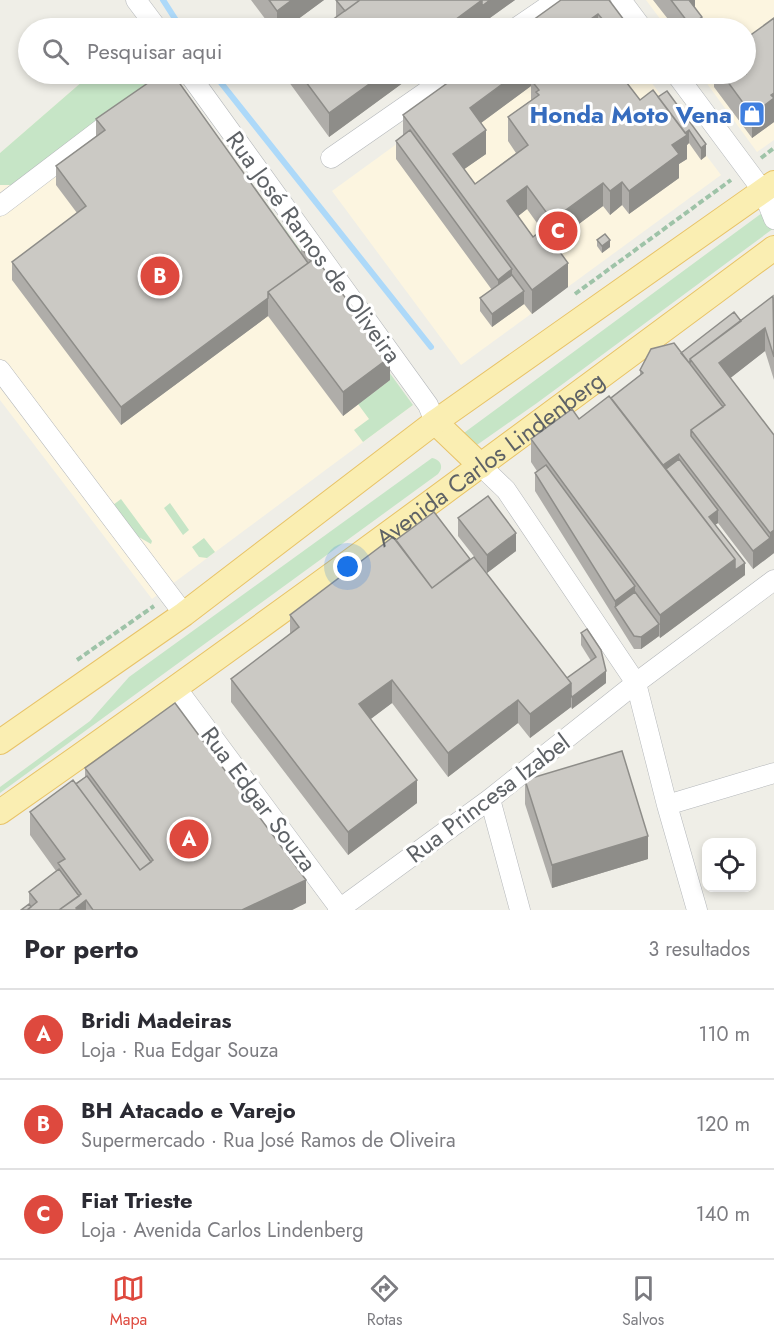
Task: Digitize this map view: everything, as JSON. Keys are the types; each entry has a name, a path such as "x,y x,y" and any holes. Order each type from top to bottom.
{"main road":[{"path":"0,742 184,614 435,422 768,187"},
{"name":"Avenida Carlos Lindenberg","path":"0,812 177,689 774,248"},
{"path":"435,422 481,466"}],"street":[{"path":"136,0 150,18"},
{"path":"531,18 557,0"},
{"path":"621,0 634,18"},
{"name":"Rua José Ramos de Oliveira","path":"196,84 428,405 435,422"},
{"path":"331,158 438,84"},
{"path":"684,84 768,187 774,219"},
{"path":"0,206 131,106"},
{"path":"0,370 184,614"},
{"path":"481,466 506,490 636,683 667,806 697,910"},
{"name":"Rua Princesa Izabel","path":"340,909 490,799 636,683 774,580"},
{"name":"Rua Edgar Souza","path":"177,689 340,909"},
{"path":"667,806 774,773"},
{"path":"490,799 520,910"}],"shaded area":[{"path":"646,0 774,0 774,140 757,152 707,84 756,84 756,18 660,18"},
{"path":"79,84 101,84 413,405 152,599 0,400 0,153"},
{"path":"479,84 653,84 721,175 461,365 332,191"}],"green space":[{"path":"79,84 179,84 413,405 363,442 354,430 369,419 358,404 390,380 169,86 15,185 0,185 0,153"},
{"path":"774,204 774,228 537,403 474,447 457,438"},
{"path":"432,458 441,464 438,474 0,793 0,787 90,721 129,677"},
{"path":"121,499 152,541 151,544 137,536 113,505"},
{"path":"170,503 189,530 183,535 164,508"},
{"path":"204,538 215,552 207,558 199,557 192,547"}],"building":[{"path":"269,0 292,0 277,11"},
{"path":"336,0 360,0 345,11"},
{"path":"360,0 482,0 458,18 335,18"},
{"path":"482,0 490,0 482,6"},
{"path":"561,0 609,0 622,18 601,18 598,14 592,18 536,18"},
{"path":"671,0 689,0 702,17 685,18"},
{"path":"774,18 774,93 771,95 774,98 752,115 729,84 756,84 756,31"},
{"path":"147,84 180,84 308,263 268,292 268,298 121,407 12,262 86,206 56,166 105,130 96,119"},
{"path":"307,84 369,84 329,113"},
{"path":"446,84 502,84 470,108 486,130 453,154 475,184 528,145 508,117 539,95 536,92 539,90 534,84 628,84 640,100 653,90 687,135 672,145 679,154 629,191 622,182 610,191 603,183 552,220 527,186 507,201 533,237 543,229 568,263 532,290 403,115"},
{"path":"667,91 706,144 701,148 689,130 685,133 658,97"},
{"path":"410,130 512,269 498,280 396,141"},
{"path":"605,234 610,240 602,246 597,240"},
{"path":"305,244 390,357 343,392 268,292 311,261 301,247"},
{"path":"512,275 524,291 492,314 480,298"},
{"path":"773,296 774,357 765,328 719,363 774,435 774,530 770,533 691,430 725,405 690,359"},
{"path":"734,312 741,321 690,359 690,364 681,353"},
{"path":"674,343 723,407 691,430 691,436 770,538 753,551 679,454 663,465 611,398 643,373 640,370 651,349"},
{"path":"609,396 735,559 660,615 531,439 572,409 579,419"},
{"path":"679,459 718,510 709,517 745,563 735,570 735,559 666,469"},
{"path":"546,465 635,586 615,601 535,473"},
{"path":"488,496 516,533 487,555 458,518"},
{"path":"434,512 470,559 432,588 396,540"},
{"path":"393,537 432,588 474,557 571,683 530,714 518,700 448,753 392,680 359,704 417,780 348,832 231,679 299,627 290,615"},
{"path":"635,592 659,624 641,637 634,636 615,607"},
{"path":"587,629 601,650 606,671 572,697 571,683 567,678 596,657 581,633"},
{"path":"175,703 306,880 242,910 93,910 86,900 76,908 77,910 59,910 81,894 58,863 65,859 30,812 73,780 140,870 153,860 85,768"},
{"path":"622,751 648,836 552,865 525,780"},
{"path":"87,776 151,862 140,870 76,784"},
{"path":"59,869 79,896 59,910 27,910 37,902 29,892"},
{"path":"29,904 31,907 27,910 21,910"}],"waterway":[{"path":"163,0 175,18"},
{"path":"222,84 431,347"}],"place":[{"name":"Honda Moto Vena","path":"752,114"},
{"name":"Fiat Trieste","path":"558,231"},
{"name":"BH Atacado e Varejo","path":"160,276"},
{"name":"Bridi Madeiras","path":"189,839"}]}
